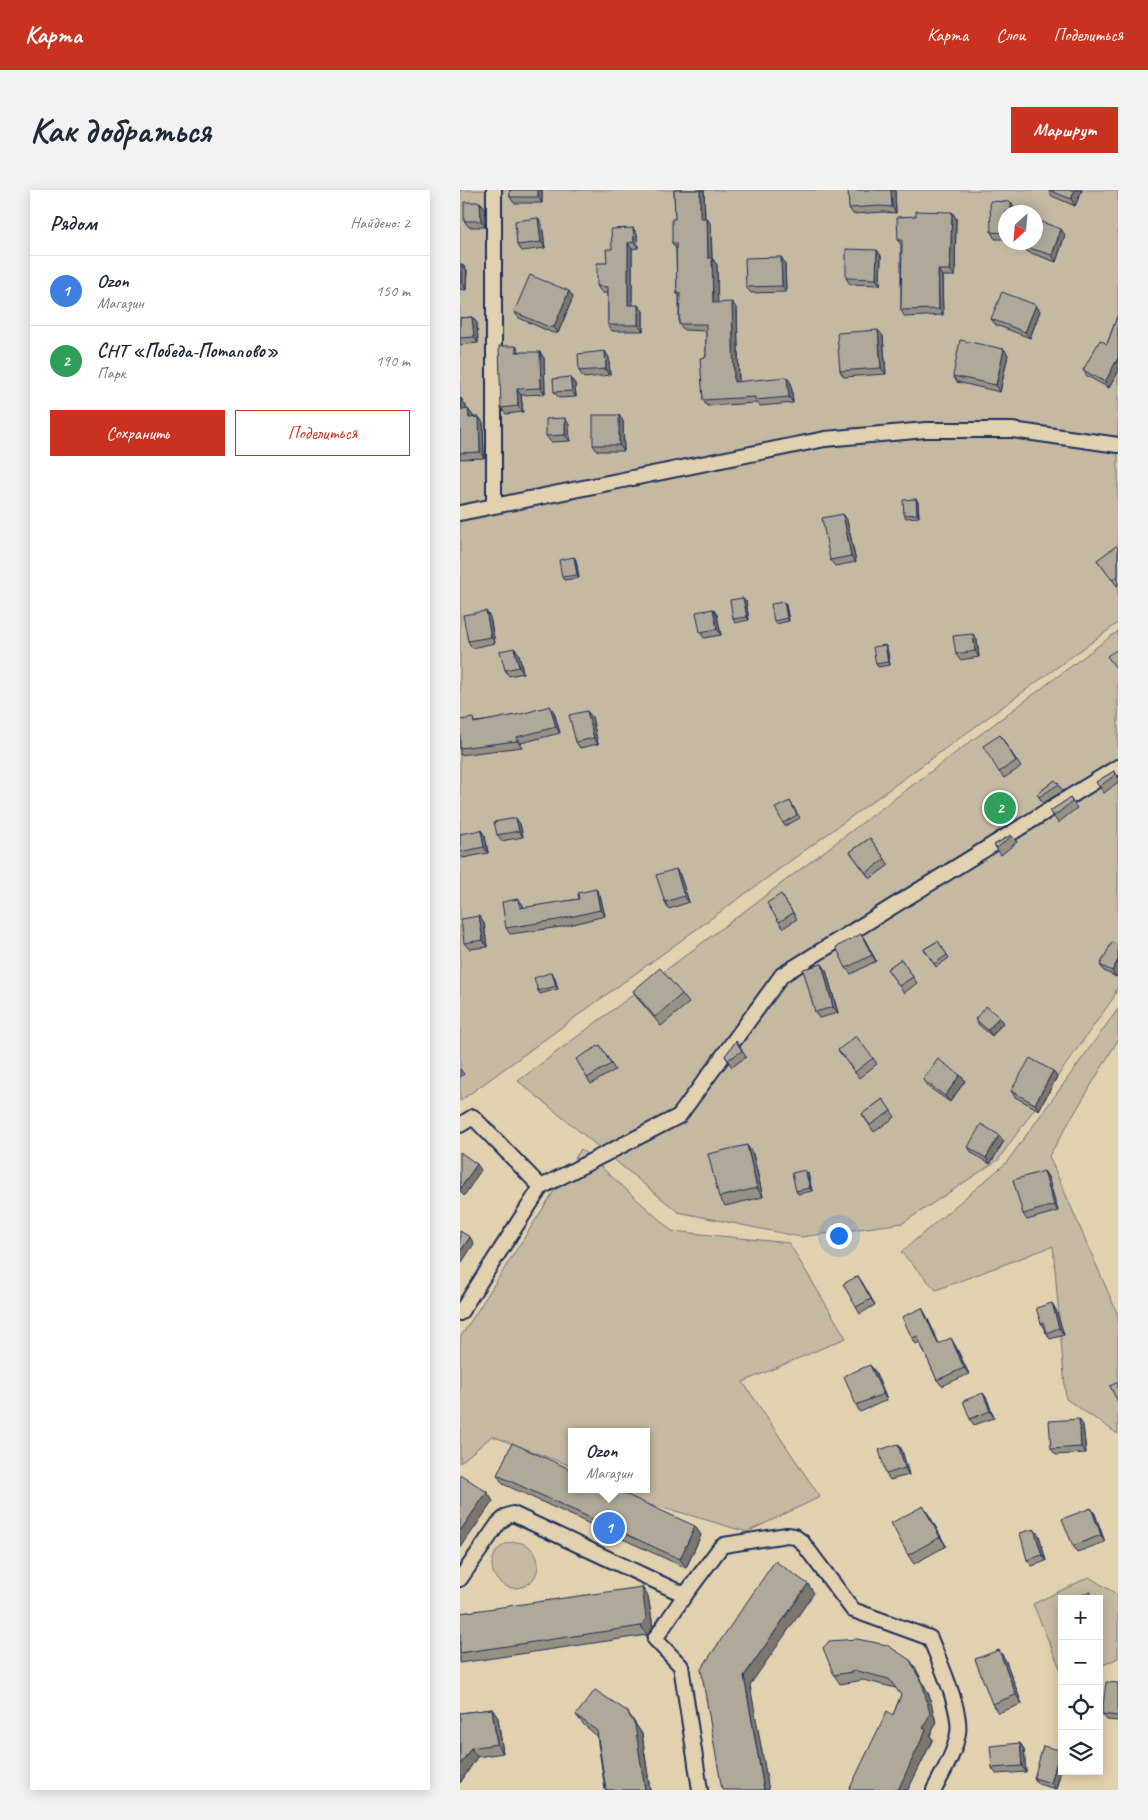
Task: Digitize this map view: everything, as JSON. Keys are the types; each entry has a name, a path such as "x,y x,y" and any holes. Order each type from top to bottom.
{"street":[{"path":"494,190 494,506"},
{"path":"460,514 825,438 926,430 1012,430 1118,445"},
{"path":"460,1313 541,1187 679,1116 782,975 1118,767"},
{"path":"460,1125 472,1117 541,1187"},
{"path":"460,1579 498,1524 507,1516 513,1514 685,1595"},
{"path":"700,1790 681,1666 655,1639 720,1548 724,1545 788,1535 794,1536 802,1542 853,1610 930,1638 955,1706 959,1726 955,1745 934,1790"}],"shaded area":[{"path":"460,190 1118,190 1118,623 460,1101"},
{"path":"1118,631 1118,985 1114,997 998,1160 903,1223 801,1237 678,1212 518,1081"},
{"path":"1118,1009 1118,1040 1049,1156 1118,1315 1118,1434 1066,1399 1053,1246 936,1290 901,1252 1006,1163"},
{"path":"581,1149 672,1231 789,1243 846,1338 743,1382 820,1497 747,1532 669,1509 622,1499 616,1493 650,1493 650,1428 568,1428 568,1465 492,1436 460,1463 460,1338"},
{"path":"520,1542 524,1543 534,1552 537,1556 537,1574 528,1584 520,1588 510,1588 502,1584 493,1574 492,1560 496,1552 506,1543"},
{"path":"1089,1577 1118,1595 1118,1658 1103,1665 1103,1595 1058,1595 1058,1663 1033,1604"}],"building":[{"path":"510,190 538,190 538,197 510,197"},
{"path":"674,190 700,190 700,218 707,218 708,258 712,258 713,303 732,302 734,382 787,377 789,397 755,400 755,397 703,400 700,358 706,357 706,324 679,324 680,293 677,294 676,243 672,243 672,219 675,219"},
{"path":"848,190 891,190 892,207 849,208"},
{"path":"1049,190 1075,190 1071,199"},
{"path":"990,201 1011,202 1011,205 998,205 998,232 991,232"},
{"path":"464,202 480,202 481,221 464,221"},
{"path":"916,211 952,212 950,270 938,270 939,309 901,310 902,240 898,240 897,217 916,216"},
{"path":"538,218 541,242 517,245 515,221"},
{"path":"1043,223 1061,229 1052,255 1036,250 1043,250"},
{"path":"633,228 634,242 628,243 628,305 638,305 638,325 608,325 608,287 597,286 597,263 607,263 606,249 612,249 611,229"},
{"path":"846,249 877,250 876,279 846,278"},
{"path":"781,257 782,286 746,287 745,258"},
{"path":"460,264 462,264 462,283 460,283"},
{"path":"530,275 569,291 554,327 549,327 514,312"},
{"path":"1002,292 1036,305 1025,332 991,319"},
{"path":"1118,314 1118,358 1105,382 1083,370 1100,340 1107,344"},
{"path":"472,317 474,337 460,338 460,318"},
{"path":"878,330 881,368 840,371 837,333"},
{"path":"960,340 1004,349 996,385 953,376"},
{"path":"499,346 516,346 516,352 540,352 541,388 517,389 518,406 501,408"},
{"path":"605,351 606,369 579,371 578,354"},
{"path":"570,377 572,391 554,392 553,379"},
{"path":"461,398 462,410 468,409 469,418 479,417 480,452 460,453"},
{"path":"593,415 619,415 619,445 593,445"},
{"path":"565,418 565,435 546,436 546,419"},
{"path":"916,499 917,514 904,515 903,500"},
{"path":"843,514 851,556 830,560 822,518"},
{"path":"1116,546 1118,548 1118,576 1112,580 1097,560"},
{"path":"574,557 577,575 562,577 559,560"},
{"path":"743,598 747,617 733,619 730,600"},
{"path":"784,602 787,618 774,621 771,604"},
{"path":"713,609 717,629 700,632 696,612"},
{"path":"486,611 491,637 468,641 463,615"},
{"path":"973,634 975,651 956,654 953,636"},
{"path":"885,645 888,662 876,664 873,647"},
{"path":"514,648 519,667 505,670 500,651"},
{"path":"1118,649 1118,671 1107,656"},
{"path":"550,706 556,727 517,737 517,741 460,748 460,720 473,718 474,723"},
{"path":"587,711 594,738 576,742 569,715"},
{"path":"1000,735 1016,761 999,772 983,746"},
{"path":"1114,771 1116,774 1099,787 1096,782"},
{"path":"1055,780 1059,784 1039,797 1037,794"},
{"path":"1070,798 1072,802 1054,816 1050,811"},
{"path":"790,801 797,815 783,823 775,808"},
{"path":"516,818 519,831 497,835 494,822"},
{"path":"481,830 484,847 460,852 460,834"},
{"path":"1011,835 997,848 994,845"},
{"path":"870,838 885,859 866,873 850,852"},
{"path":"676,869 684,896 665,902 656,875"},
{"path":"596,889 600,910 557,920 506,928 502,902 518,899 520,908 579,899 578,893"},
{"path":"781,894 793,913 779,922 767,903"},
{"path":"479,916 483,940 464,943 461,919"},
{"path":"861,934 872,955 846,968 836,947"},
{"path":"938,941 947,955 934,964 924,949"},
{"path":"1112,942 1118,946 1118,960 1112,971 1100,965"},
{"path":"901,959 913,977 899,986 887,969"},
{"path":"822,964 833,1007 815,1012 803,969"},
{"path":"660,968 682,994 655,1017 633,991"},
{"path":"552,972 556,986 538,991 534,978"},
{"path":"986,1006 999,1017 988,1030 975,1019"},
{"path":"856,1036 873,1058 855,1072 838,1050"},
{"path":"736,1041 742,1051 728,1060 725,1056"},
{"path":"600,1045 611,1064 587,1078 576,1059"},
{"path":"1030,1058 1053,1071 1035,1104 1011,1091"},
{"path":"938,1059 960,1075 945,1096 923,1080"},
{"path":"883,1099 891,1111 870,1125 862,1114"},
{"path":"981,1124 999,1135 986,1158 968,1147"},
{"path":"747,1145 757,1188 719,1197 708,1154"},
{"path":"460,1152 477,1164 460,1189"},
{"path":"805,1170 810,1188 796,1191 792,1173"},
{"path":"1044,1171 1054,1205 1023,1214 1013,1180"},
{"path":"460,1231 470,1237 460,1252"},
{"path":"858,1276 871,1299 856,1307 843,1284"},
{"path":"1052,1303 1059,1328 1046,1333 1036,1308"},
{"path":"922,1308 938,1344 951,1338 964,1368 937,1380 917,1336 912,1338 902,1317"},
{"path":"870,1365 883,1394 856,1405 844,1376"},
{"path":"1118,1382 1118,1402 1110,1386"},
{"path":"983,1393 990,1411 970,1419 963,1401"},
{"path":"1079,1419 1081,1447 1051,1449 1049,1421"},
{"path":"512,1443 568,1468 568,1493 623,1493 695,1526 680,1559 497,1475"},
{"path":"898,1444 905,1468 886,1474 879,1450"},
{"path":"460,1474 487,1492 460,1531"},
{"path":"923,1506 940,1537 908,1555 891,1523"},
{"path":"1091,1508 1101,1535 1073,1546 1062,1519"},
{"path":"1034,1529 1042,1555 1027,1560 1020,1533"},
{"path":"775,1561 808,1584 744,1676 764,1790 722,1790 701,1669"},
{"path":"642,1587 646,1618 641,1626 460,1653 460,1613"},
{"path":"1090,1591 1092,1595 1082,1595"},
{"path":"857,1639 887,1645 910,1660 923,1686 930,1714 923,1728 926,1730 898,1790 849,1790 887,1711 893,1715 901,1695 889,1679 857,1671 834,1675 823,1648 829,1641"},
{"path":"999,1650 1016,1695 992,1704 975,1659"},
{"path":"1106,1682 1118,1683 1118,1716 1103,1714"},
{"path":"595,1690 627,1711 635,1725 645,1790 606,1790 597,1731 576,1715"},
{"path":"492,1709 497,1744 471,1748 460,1765 460,1713"},
{"path":"1020,1743 1022,1766 992,1768 990,1746"},
{"path":"1043,1746 1058,1750 1058,1757 1051,1783 1034,1778"}],"place":[{"name":"СНТ «Победа-Потапово»","path":"1000,808"},
{"name":"Ozon","path":"609,1528"}]}
